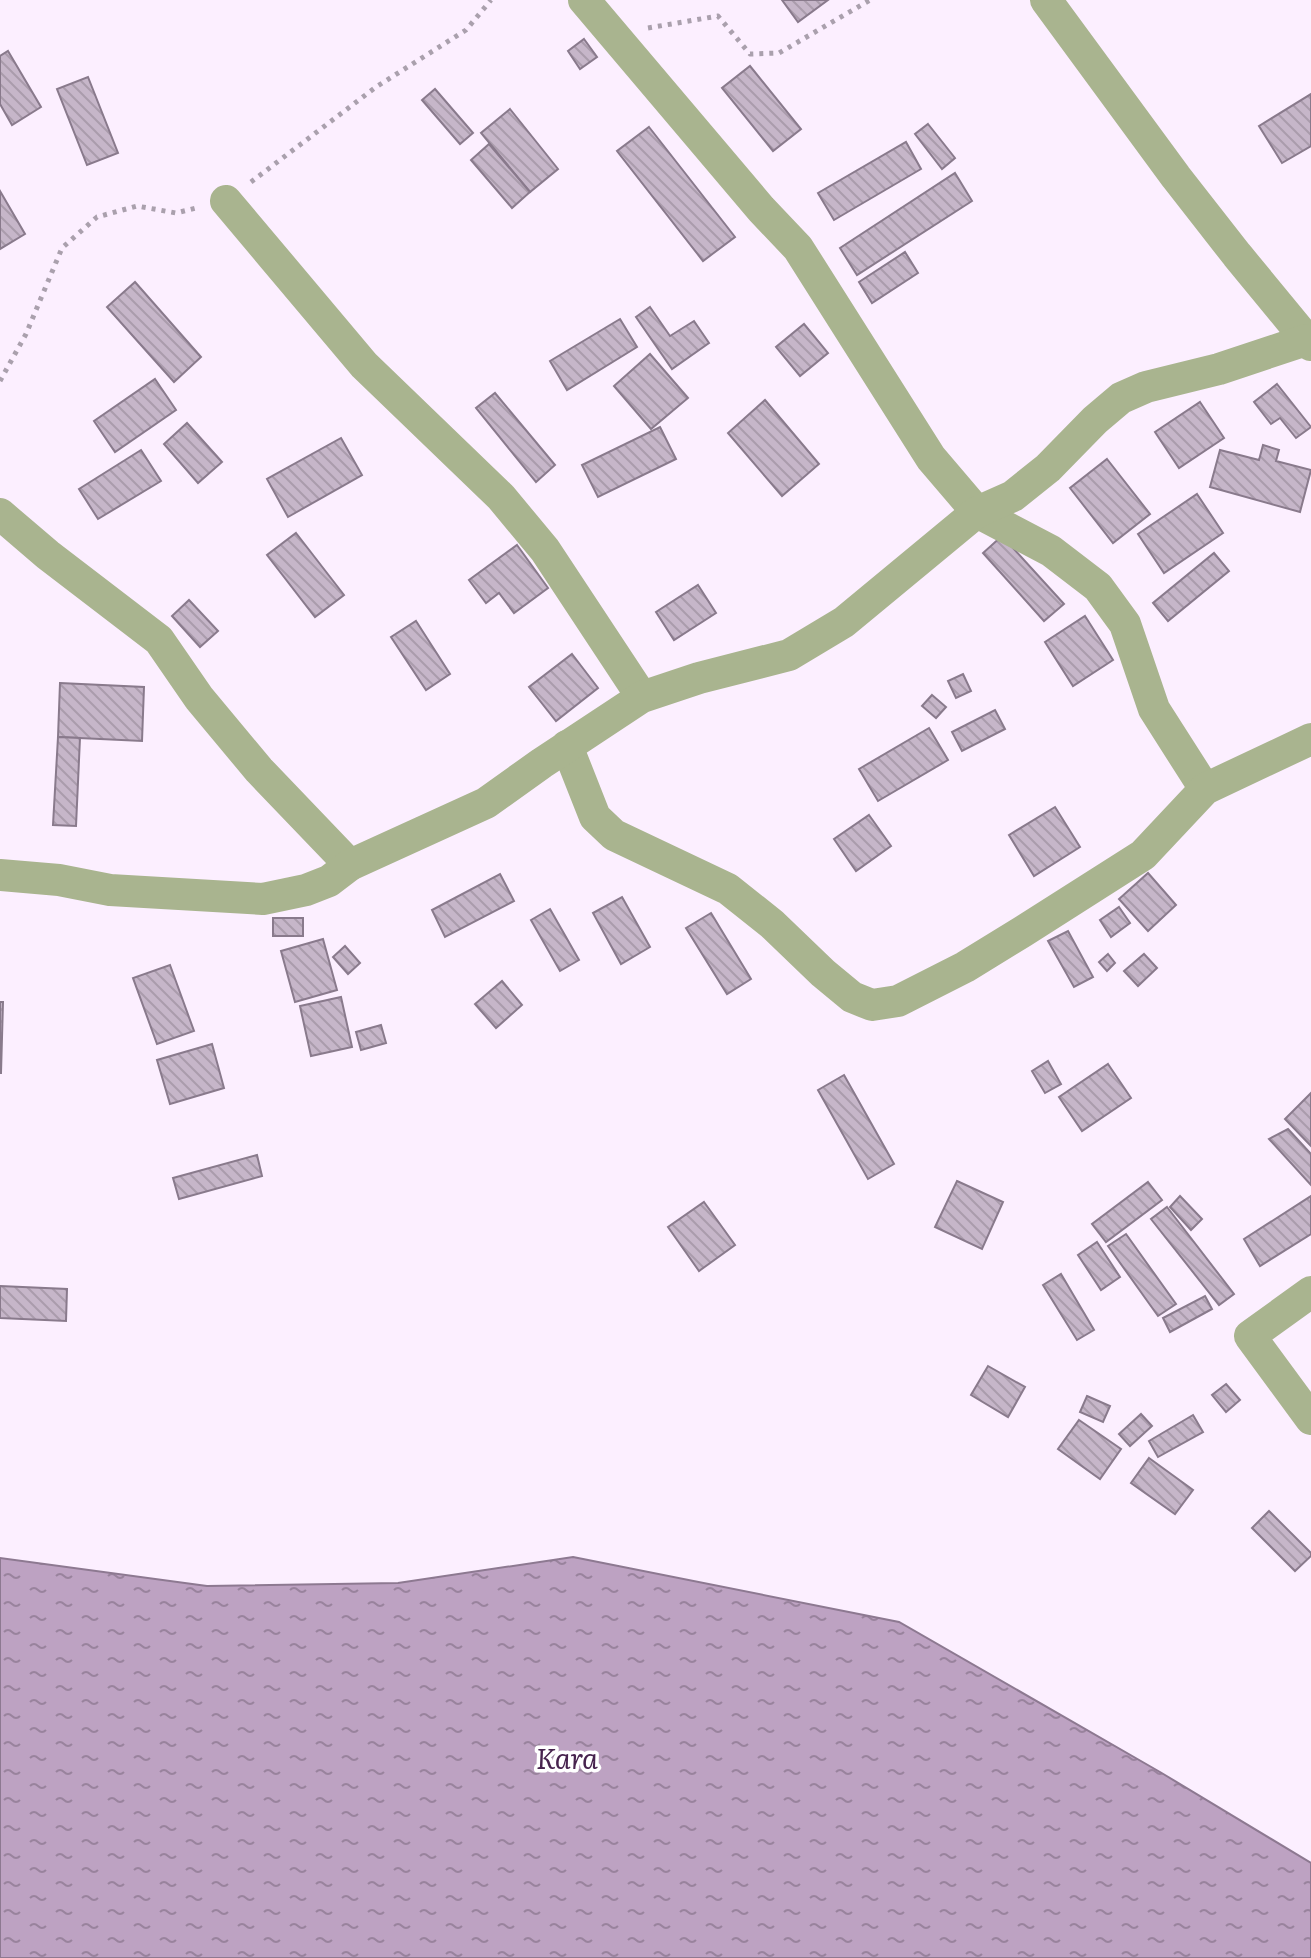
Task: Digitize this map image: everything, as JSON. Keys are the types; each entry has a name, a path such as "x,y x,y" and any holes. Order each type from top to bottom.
{"street":[{"path":"584,0 761,209 798,248 931,458 977,512 1051,551 1098,587 1125,624 1154,709 1205,789"},
{"path":"0,875 59,880 110,890 263,899 317,886 350,865 486,803 642,697 699,678 789,655 844,622 977,512 1013,496 1025,487 1121,398 1146,387 1308,342 1176,177 1046,0"},
{"path":"226,201 364,365 501,497 545,550 642,697"},
{"path":"0,514 159,640 199,698 259,770 350,865"},
{"path":"567,746 595,817 614,835 728,889 772,924 852,997 872,1005 898,1001 965,967 1143,855 1205,789 1311,739"},
{"path":"1311,1292 1250,1336 1311,1419"}],"path":[{"path":"617,40 649,28 718,16 750,54 779,53 870,0"}],"water":[{"name":"Kara","path":"573,1557 899,1622 1311,1863 1311,1958 0,1958 0,1558 207,1586 398,1583"}],"building":[{"path":"782,0 828,0 798,22"},
{"path":"584,39 597,57 580,69 568,51"},
{"path":"8,51 41,107 12,125 0,104 0,56"},
{"path":"750,66 801,129 773,151 722,88"},
{"path":"88,77 118,153 87,165 57,89"},
{"path":"435,89 473,133 460,144 422,100"},
{"path":"1311,94 1311,146 1282,163 1259,126"},
{"path":"510,109 558,169 530,192 481,133"},
{"path":"928,124 955,158 942,169 915,134"},
{"path":"649,127 735,237 703,261 617,151"},
{"path":"906,142 921,169 834,220 818,193"},
{"path":"489,144 530,192 512,208 471,160"},
{"path":"955,173 972,201 857,275 840,248"},
{"path":"0,191 25,234 0,249"},
{"path":"905,252 918,273 872,303 859,282"},
{"path":"135,282 201,357 174,382 107,307"},
{"path":"650,307 670,336 694,321 709,343 672,369 636,317"},
{"path":"620,319 637,347 567,390 550,361"},
{"path":"804,324 828,353 800,376 776,347"},
{"path":"650,354 688,398 651,429 614,386"},
{"path":"155,379 176,410 115,452 94,421"},
{"path":"1277,384 1311,427 1296,438 1280,418 1271,424 1254,402"},
{"path":"495,393 555,465 536,482 476,408"},
{"path":"765,400 819,464 782,496 728,433"},
{"path":"1200,402 1224,438 1179,468 1155,432"},
{"path":"187,423 222,462 198,483 164,444"},
{"path":"660,427 676,459 598,497 582,465"},
{"path":"341,438 362,475 288,517 267,479"},
{"path":"1263,445 1279,450 1276,461 1311,470 1300,512 1210,487 1220,450 1259,460"},
{"path":"141,450 161,481 98,519 79,489"},
{"path":"1107,459 1150,514 1113,543 1070,488"},
{"path":"1197,494 1223,533 1164,573 1138,534"},
{"path":"296,533 344,595 315,617 267,555"},
{"path":"1002,536 1064,604 1044,621 983,553"},
{"path":"517,545 548,588 514,613 499,593 486,603 469,580"},
{"path":"1214,553 1229,571 1168,621 1153,603"},
{"path":"698,585 716,613 674,640 656,612"},
{"path":"189,600 218,631 200,647 172,616"},
{"path":"1085,616 1113,660 1073,686 1045,642"},
{"path":"416,621 450,674 426,690 391,637"},
{"path":"572,654 598,688 556,721 529,687"},
{"path":"963,674 971,691 956,698 948,681"},
{"path":"60,683 144,687 142,741 58,737"},
{"path":"932,695 946,707 936,718 922,706"},
{"path":"995,710 1005,729 962,751 952,732"},
{"path":"929,728 948,760 878,801 859,769"},
{"path":"58,737 80,738 76,826 53,825"},
{"path":"1055,807 1080,847 1034,876 1009,835"},
{"path":"869,815 891,846 856,871 834,839"},
{"path":"1148,873 1176,905 1148,931 1119,899"},
{"path":"500,874 514,901 445,937 432,910"},
{"path":"622,897 650,947 621,964 593,913"},
{"path":"1119,907 1130,923 1111,937 1100,920"},
{"path":"550,909 579,960 560,971 531,920"},
{"path":"711,913 751,979 727,994 686,928"},
{"path":"273,918 303,918 303,936 273,936"},
{"path":"1068,931 1093,977 1074,987 1048,941"},
{"path":"323,939 337,990 295,1002 281,951"},
{"path":"345,946 360,963 348,974 333,957"},
{"path":"1108,954 1115,963 1107,971 1099,962"},
{"path":"1144,954 1157,968 1138,986 1124,971"},
{"path":"170,965 194,1031 157,1044 133,978"},
{"path":"502,981 522,1005 496,1028 475,1004"},
{"path":"341,997 352,1047 311,1056 300,1006"},
{"path":"0,1002 3,1002 1,1073 0,1073"},
{"path":"381,1025 386,1043 361,1050 356,1032"},
{"path":"212,1044 224,1088 170,1104 157,1060"},
{"path":"1048,1061 1061,1084 1045,1093 1032,1071"},
{"path":"1108,1064 1131,1098 1082,1131 1059,1097"},
{"path":"844,1075 894,1164 868,1179 818,1090"},
{"path":"1311,1093 1311,1146 1285,1119"},
{"path":"1288,1129 1311,1154 1311,1185 1269,1139"},
{"path":"257,1155 262,1176 179,1199 173,1178"},
{"path":"957,1181 1003,1202 982,1249 935,1227"},
{"path":"1148,1182 1162,1200 1106,1242 1092,1224"},
{"path":"1180,1196 1202,1219 1191,1230 1170,1207"},
{"path":"1311,1196 1311,1234 1260,1266 1244,1239"},
{"path":"704,1202 735,1245 699,1271 668,1227"},
{"path":"1167,1207 1234,1294 1219,1305 1151,1219"},
{"path":"1126,1234 1176,1304 1158,1316 1108,1246"},
{"path":"1097,1242 1120,1277 1101,1290 1078,1255"},
{"path":"1061,1274 1094,1330 1077,1340 1043,1285"},
{"path":"0,1286 67,1289 66,1321 0,1318"},
{"path":"1205,1296 1212,1309 1170,1332 1163,1318"},
{"path":"988,1366 1025,1387 1008,1417 971,1395"},
{"path":"1226,1384 1240,1400 1226,1412 1212,1395"},
{"path":"1087,1396 1110,1406 1103,1422 1080,1412"},
{"path":"1141,1414 1152,1426 1130,1446 1119,1434"},
{"path":"1193,1415 1203,1432 1158,1457 1149,1441"},
{"path":"1079,1420 1121,1449 1100,1479 1058,1449"},
{"path":"1149,1458 1193,1490 1175,1514 1131,1483"},
{"path":"1269,1511 1311,1553 1295,1571 1252,1528"}]}
